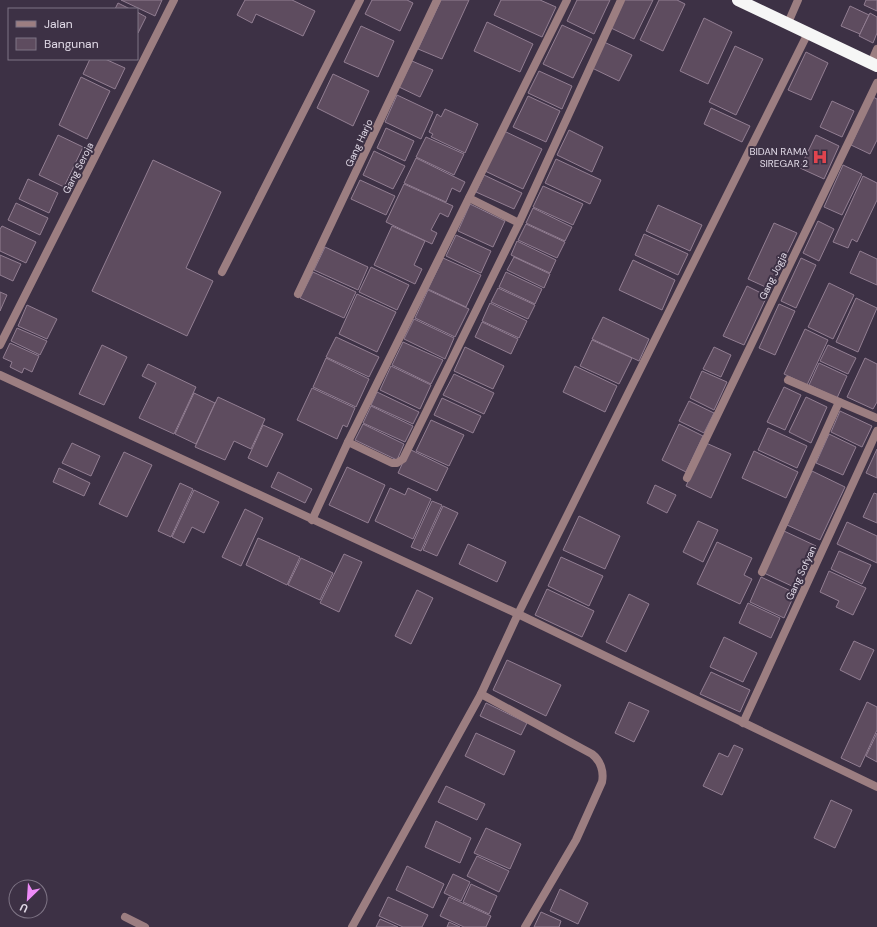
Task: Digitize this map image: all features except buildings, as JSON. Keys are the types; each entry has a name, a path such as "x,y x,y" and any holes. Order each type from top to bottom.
{"highway":[{"path":"738,0 874,64"}],"street":[{"name":"Gang Seroja","path":"0,345 174,0"},
{"path":"222,272 360,0"},
{"name":"Gang Harjo","path":"298,294 438,0"},
{"path":"312,520 348,442 567,0"},
{"path":"348,442 392,463 398,463 403,459 519,223 621,0"},
{"path":"788,23 798,0"},
{"path":"352,927 481,694 518,614 808,33"},
{"path":"874,64 877,50"},
{"name":"Gang Jogja","path":"687,478 877,83"},
{"path":"469,198 519,223"},
{"path":"0,375 518,614 877,787"},
{"path":"788,380 877,418"},
{"path":"762,572 839,402"},
{"name":"Gang Sofyan","path":"743,723 877,431"},
{"path":"481,694 592,754 599,761 603,776 602,782 576,840 525,927"},
{"path":"125,917 146,927"}],"place":[{"name":"BIDAN RAMA SIREGAR 2","path":"820,157"}]}
